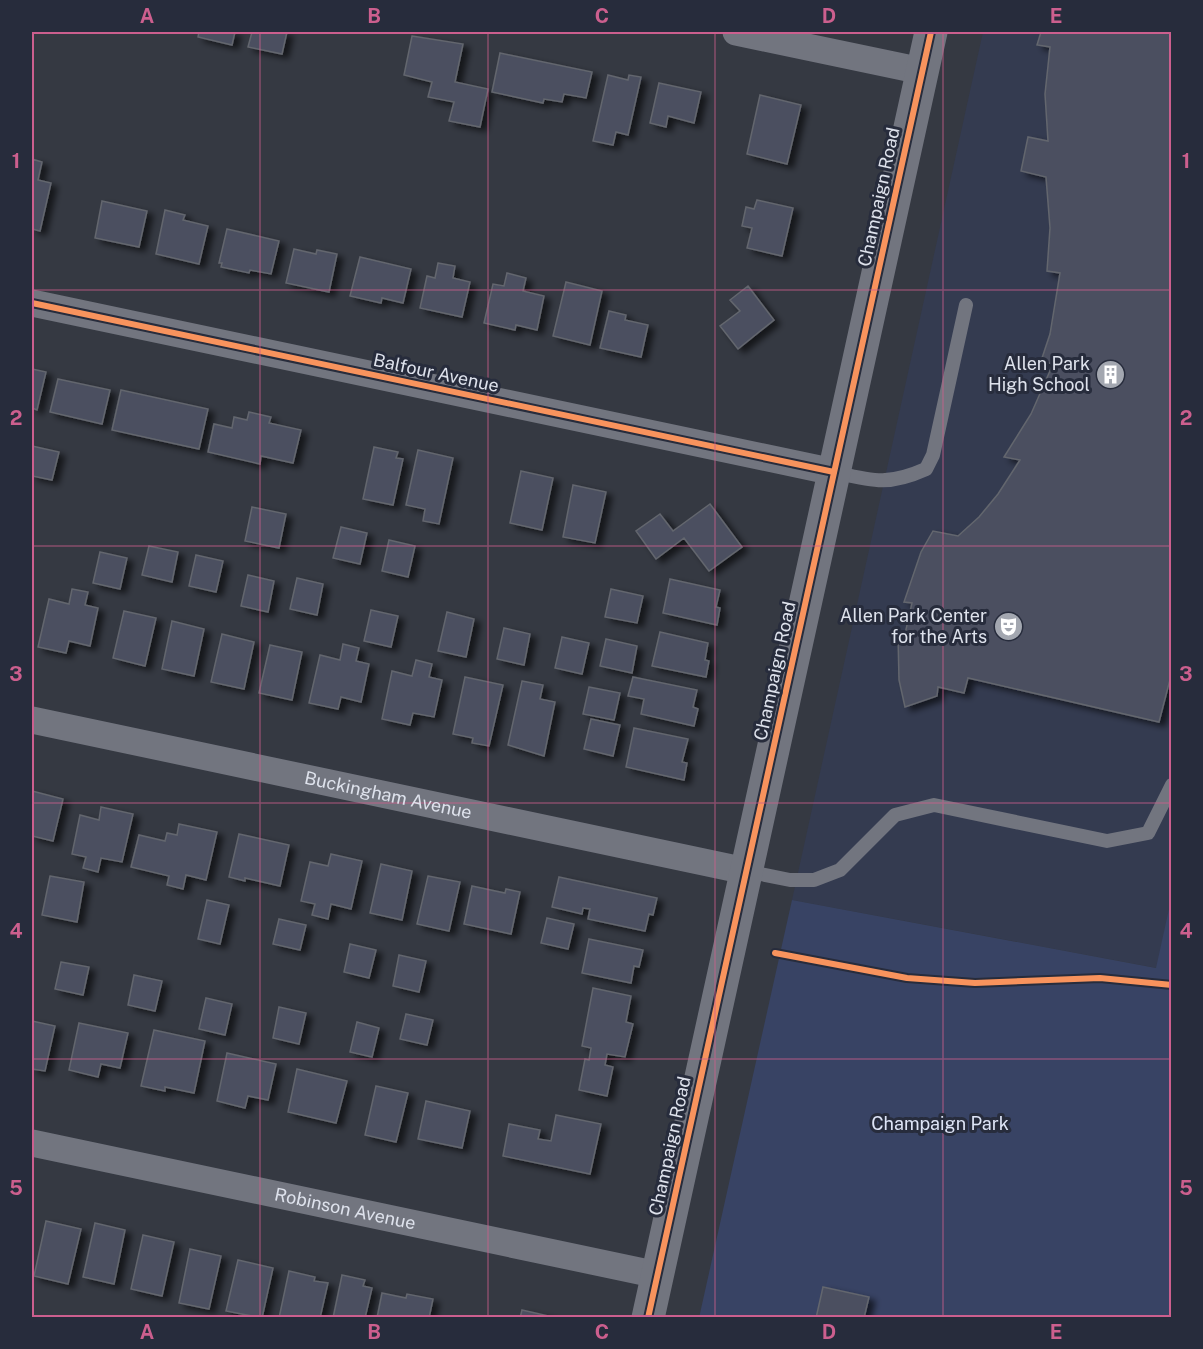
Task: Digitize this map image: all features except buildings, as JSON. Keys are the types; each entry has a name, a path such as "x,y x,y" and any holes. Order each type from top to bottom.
{"street":[{"path":"736,32 922,71"},
{"name":"Champaign Road","path":"648,1317 931,32"},
{"name":"Balfour Avenue","path":"32,303 834,472"},
{"name":"Buckingham Avenue","path":"32,720 746,871"},
{"name":"Robinson Avenue","path":"32,1143 658,1275"}],"lane":[{"path":"834,472 879,482 908,477 926,469 933,455 966,305"},
{"path":"746,871 790,879 814,880 840,870 895,815 934,805 1107,841 1148,832 1172,785"}],"shaded area":[{"path":"983,32 1171,32 1172,900 1157,968 792,900"}],"green space":[{"name":"Champaign Park","path":"792,900 1156,968 1171,900 1171,1317 699,1318"}],"cycle path":[{"path":"648,1318 931,32"},
{"path":"32,303 834,472"},
{"path":"775,953 907,978 975,983 1100,978 1172,985"}],"place":[{"name":"Allen Park High School","path":"1111,374"},
{"name":"Allen Park Center for the Arts","path":"1008,626"}]}
